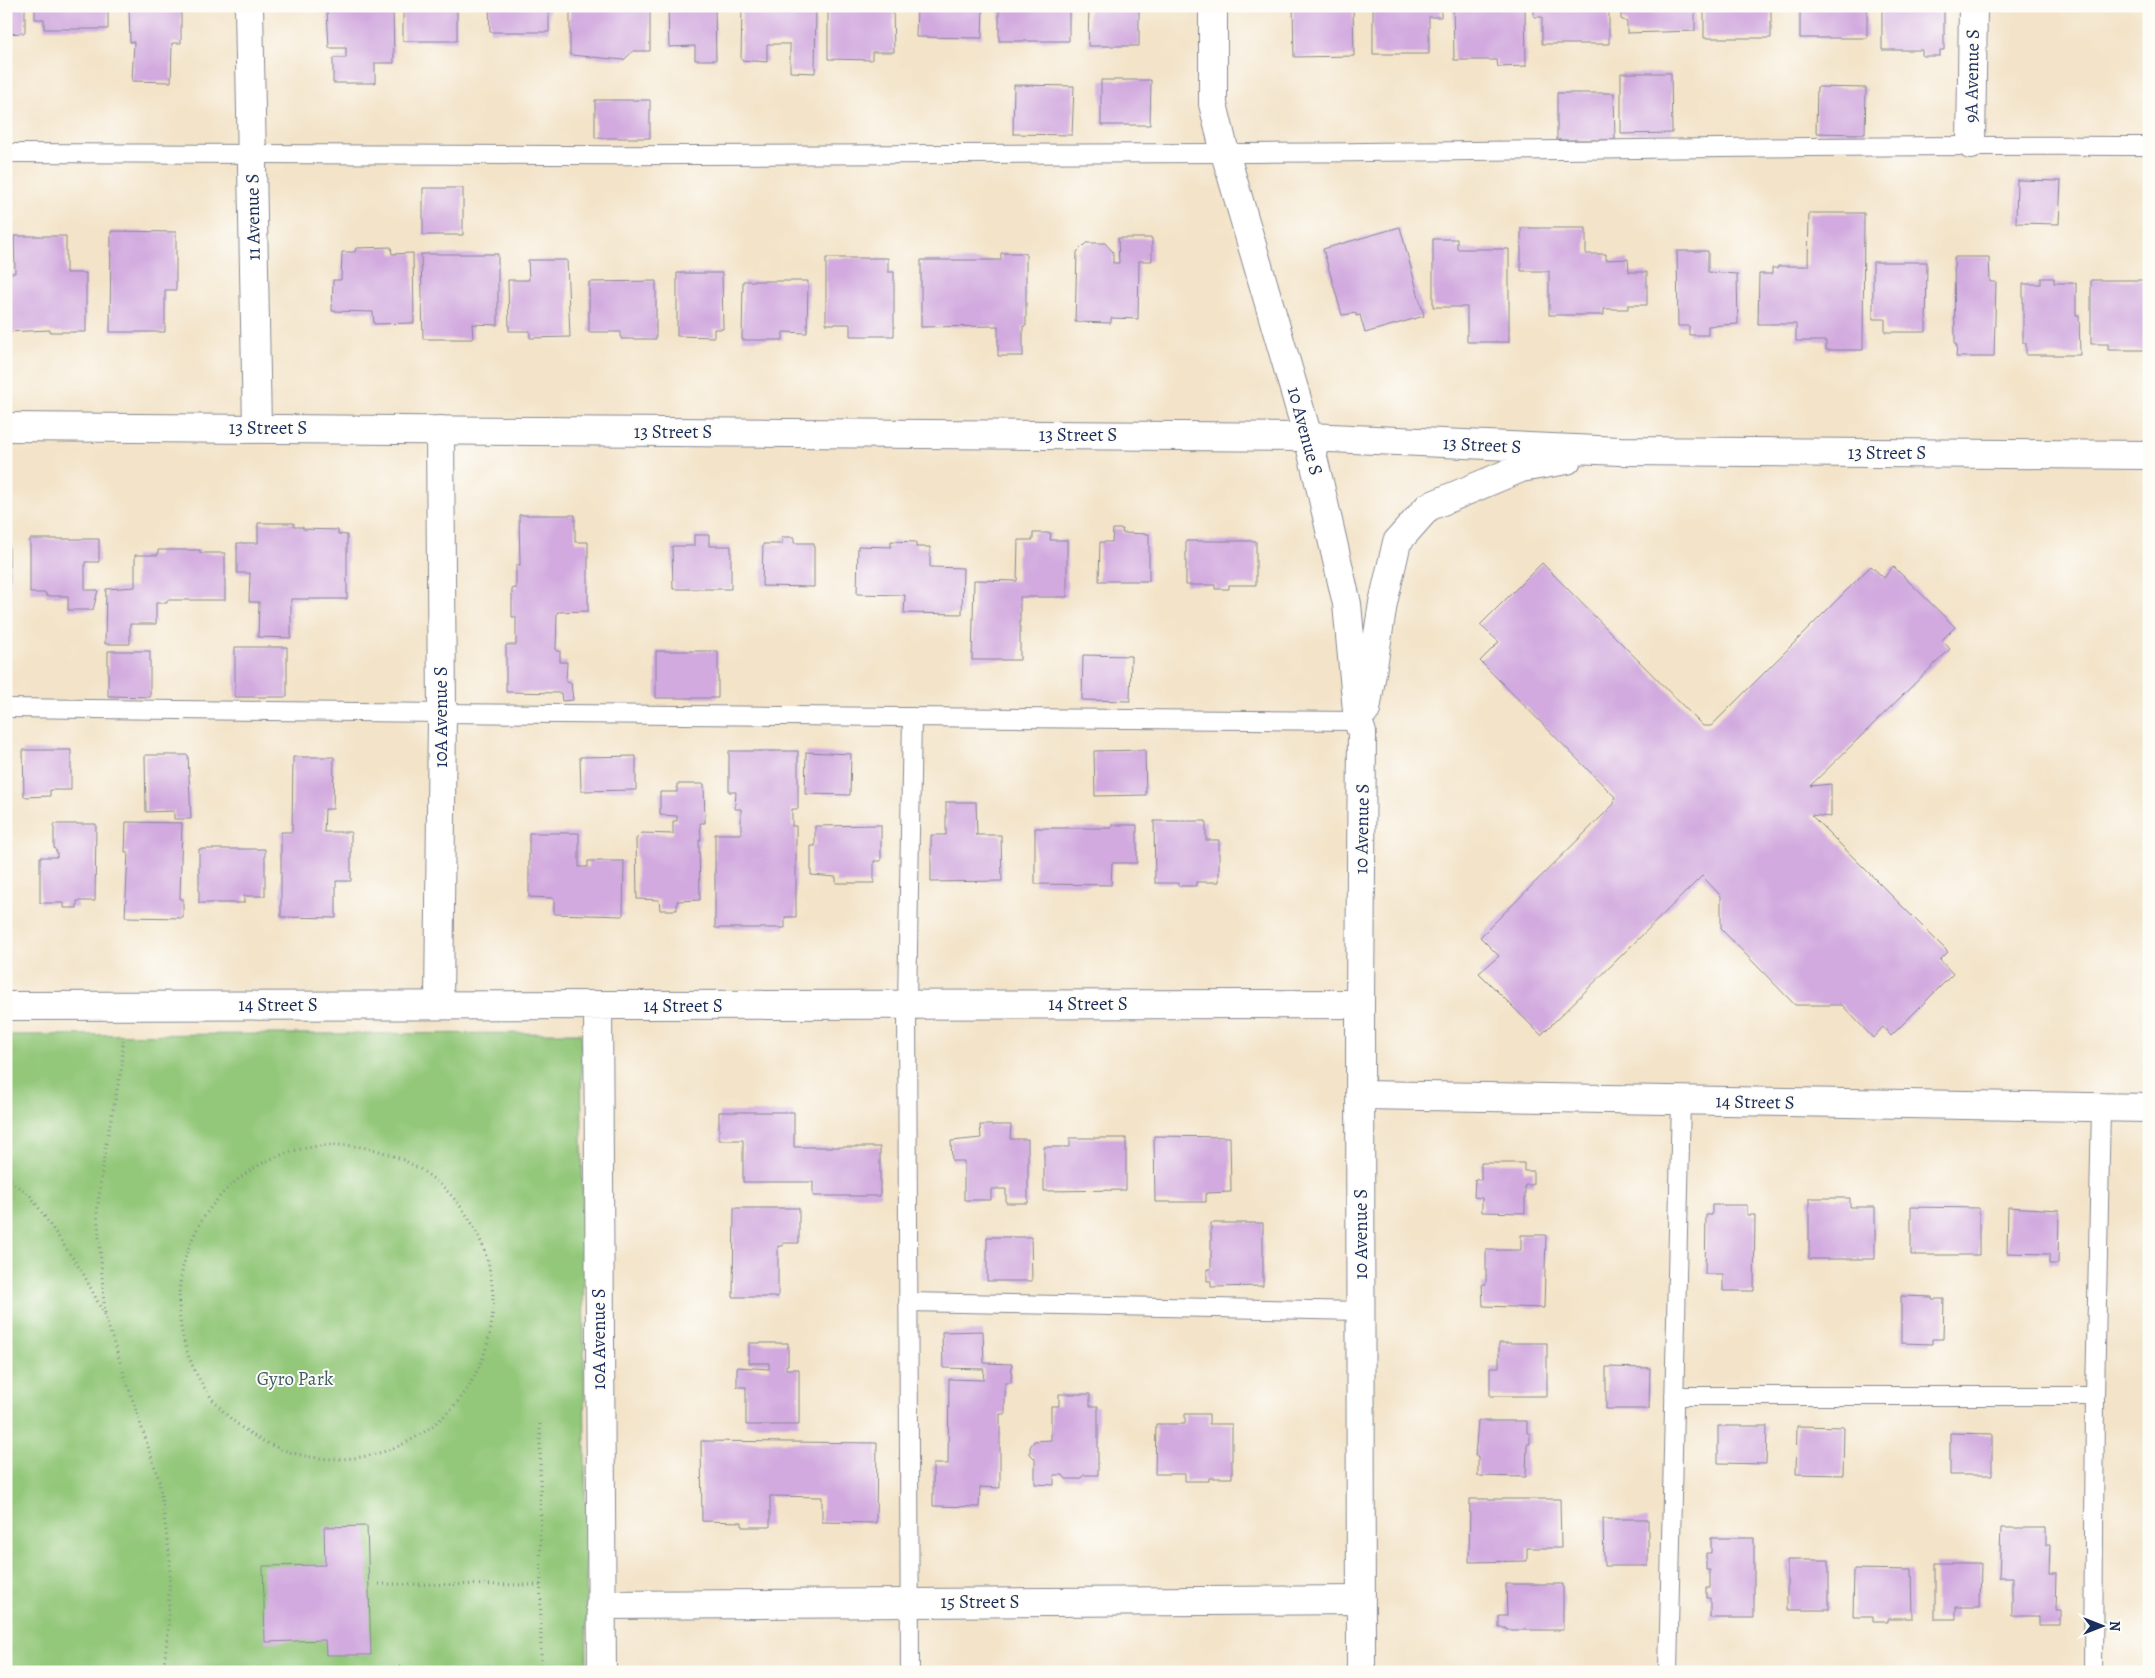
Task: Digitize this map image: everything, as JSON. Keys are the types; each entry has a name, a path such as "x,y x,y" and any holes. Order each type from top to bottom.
{"street":[{"name":"11 Avenue S","path":"249,6 257,428"},
{"name":"10 Avenue S","path":"1213,6 1213,104 1225,153 1308,436 1347,604 1360,727 1361,1672"},
{"name":"9A Avenue S","path":"1971,145 1972,6"},
{"name":"13 Street S","path":"6,427 1308,436 1620,451 2149,455"},
{"name":"10A Avenue S","path":"439,1004 442,713 440,430"},
{"path":"1360,727 1383,604 1397,542 1428,507 1521,468 1620,451"},
{"name":"14 Street S","path":"6,1006 1360,1004"},
{"name":"10A Avenue S","path":"598,1006 600,1605 602,1672"},
{"name":"14 Street S","path":"1361,1095 2149,1108"},
{"name":"15 Street S","path":"600,1605 1360,1600"}],"lane":[{"path":"6,153 252,155 1225,153 1971,145 2149,146"},
{"path":"6,708 912,717 1360,727"},
{"path":"910,1672 907,1005 912,717"},
{"path":"1668,1672 1681,1100"},
{"path":"2093,1672 2095,1396 2101,1108"},
{"path":"908,1302 1361,1311"},
{"path":"1674,1396 2095,1396"}],"path":[{"path":"105,1316 96,1212 105,1148 122,1066 124,1006"},
{"path":"310,1144 365,1145 416,1164 458,1200 485,1247 494,1301 487,1350 464,1395 429,1430 384,1453 335,1460 286,1452 241,1428 206,1392 185,1347 178,1298 188,1244 217,1197 259,1163 310,1144"},
{"path":"6,1178 30,1195 84,1275 105,1316 159,1480 170,1560 168,1632 163,1672"},
{"path":"540,1424 541,1672"},
{"path":"379,1584 540,1585"},
{"path":"259,1672 400,1667"}],"green space":[{"name":"Gyro Park","path":"581,1033 587,1672 6,1672 6,1035"}],"building":[{"path":"6,6 25,6 25,33 6,34"},
{"path":"35,6 108,6 108,29 44,29 44,19 35,19"},
{"path":"129,6 181,6 181,43 172,43 171,82 132,81 134,42 130,42"},
{"path":"335,6 393,6 394,63 375,63 375,83 333,83 333,58 346,58 346,48 329,48 327,10 335,11"},
{"path":"403,6 457,6 457,41 403,41"},
{"path":"489,6 549,6 549,32 490,32"},
{"path":"570,6 650,6 650,51 633,51 624,60 570,55"},
{"path":"668,6 715,6 716,60 695,60 695,46 669,47"},
{"path":"742,6 816,6 815,73 790,72 790,44 767,44 767,62 741,60"},
{"path":"828,6 893,6 894,52 872,52 872,60 828,59"},
{"path":"917,6 983,6 982,38 916,37"},
{"path":"999,6 1069,6 1069,41 999,41"},
{"path":"1089,6 1139,6 1139,46 1088,46"},
{"path":"1293,6 1353,6 1354,56 1294,57"},
{"path":"1373,6 1441,6 1441,17 1429,17 1429,54 1373,54"},
{"path":"1453,6 1525,6 1526,66 1498,67 1497,60 1454,60"},
{"path":"1534,6 1609,6 1609,44 1542,44 1542,17 1534,17"},
{"path":"1621,6 1695,6 1695,31 1627,33 1627,22 1621,19"},
{"path":"1704,6 1771,6 1771,38 1704,38"},
{"path":"1800,6 1867,6 1867,38 1800,38"},
{"path":"1882,6 1944,6 1944,50 1940,50 1940,56 1922,56 1922,50 1882,50"},
{"path":"1621,73 1671,73 1672,133 1621,134"},
{"path":"1101,80 1151,80 1150,125 1101,125"},
{"path":"1014,85 1074,86 1072,135 1013,134"},
{"path":"1817,87 1866,88 1865,134 1816,133"},
{"path":"1557,93 1614,93 1615,140 1557,140"},
{"path":"595,100 650,100 650,138 595,138"},
{"path":"2017,180 2061,181 2059,224 2016,223"},
{"path":"423,188 463,188 463,235 423,235"},
{"path":"1809,213 1864,213 1863,350 1826,350 1826,341 1796,341 1796,324 1758,324 1759,274 1772,274 1772,268 1778,268 1778,266 1808,266"},
{"path":"1400,227 1424,316 1365,333 1360,315 1356,316 1356,313 1342,315 1323,249"},
{"path":"1521,228 1586,228 1586,254 1606,254 1606,260 1628,259 1629,272 1647,272 1647,305 1628,305 1628,309 1604,309 1604,315 1549,315 1549,271 1521,271"},
{"path":"111,231 176,232 176,290 165,290 165,332 110,332"},
{"path":"14,236 66,236 66,273 86,273 86,332 50,332 50,330 6,332 6,273 15,273"},
{"path":"1118,238 1152,238 1152,261 1139,261 1138,319 1111,318 1111,323 1075,322 1077,252 1086,243 1105,243 1113,252 1113,263 1119,263"},
{"path":"1433,239 1457,239 1457,249 1509,249 1509,342 1467,342 1467,307 1433,307"},
{"path":"391,247 392,254 413,253 414,323 374,324 373,312 332,311 333,280 341,280 342,252 355,252 356,248"},
{"path":"1677,251 1708,251 1708,272 1737,274 1738,324 1708,326 1708,335 1689,335 1689,326 1678,326"},
{"path":"1001,253 1026,253 1026,326 1023,326 1023,356 998,356 998,326 921,327 921,260 1001,260"},
{"path":"421,254 498,254 498,325 472,324 473,339 423,339"},
{"path":"1954,257 1989,257 1990,282 1996,282 1994,357 1956,357"},
{"path":"826,258 888,258 888,272 894,272 894,336 850,336 850,324 826,324"},
{"path":"528,260 567,260 570,337 530,338 530,331 509,331 508,280 529,280"},
{"path":"1873,262 1927,262 1926,332 1885,332 1885,319 1873,319"},
{"path":"677,273 722,273 723,329 714,329 714,337 677,336"},
{"path":"2041,278 2054,278 2054,283 2076,283 2076,315 2079,315 2080,355 2026,355 2026,343 2023,343 2023,284 2041,284"},
{"path":"2091,280 2149,280 2149,350 2108,350 2108,344 2091,344"},
{"path":"656,281 656,339 621,339 621,332 589,332 589,282"},
{"path":"743,281 808,281 807,333 783,332 783,340 742,340"},
{"path":"519,515 575,515 575,542 588,542 588,611 557,612 556,651 560,651 560,662 567,662 566,682 571,683 573,700 562,701 561,693 506,692 506,645 516,645 516,617 512,617 512,589 516,588 516,565 520,565"},
{"path":"258,523 294,523 294,527 338,530 338,534 347,535 347,599 291,599 291,638 258,637 259,602 249,602 250,573 237,573 237,543 258,543"},
{"path":"1113,529 1123,529 1122,533 1149,534 1149,581 1099,581 1100,542 1112,542"},
{"path":"1033,533 1051,533 1050,540 1067,540 1067,597 1020,597 1020,660 972,660 974,580 1017,581 1018,540 1033,540"},
{"path":"694,535 709,535 709,546 731,546 731,589 673,589 672,546 694,546"},
{"path":"782,537 794,537 794,543 814,543 814,587 762,586 763,544 782,544"},
{"path":"30,539 99,539 99,562 85,562 85,590 98,590 93,610 68,610 68,596 46,596 46,593 30,593"},
{"path":"891,541 916,542 916,547 930,547 930,567 963,568 962,614 904,613 905,595 857,594 858,546 891,547"},
{"path":"1186,541 1256,541 1256,585 1229,585 1229,589 1215,589 1215,585 1186,585"},
{"path":"6,542 9,542 10,588 6,588"},
{"path":"158,550 200,550 200,553 225,553 225,600 167,600 167,603 156,603 156,624 130,624 130,644 105,644 106,589 135,587 135,555 158,555"},
{"path":"1542,563 1703,726 1711,726 1871,566 1884,578 1893,566 1955,627 1942,640 1950,649 1810,786 1831,784 1831,817 1811,815 1948,952 1940,960 1953,974 1891,1036 1883,1027 1873,1038 1842,1005 1795,1005 1721,929 1721,896 1702,876 1541,1035 1479,973 1499,956 1480,937 1614,804 1615,797 1480,661 1499,642 1480,625"},
{"path":"235,647 287,647 287,697 235,697"},
{"path":"108,651 150,651 150,697 108,696"},
{"path":"656,651 718,651 718,698 656,698"},
{"path":"1083,655 1131,656 1130,701 1082,700"},
{"path":"23,750 71,750 71,790 50,790 50,796 24,797"},
{"path":"1145,750 1146,795 1095,796 1094,751"},
{"path":"729,751 798,751 798,809 792,809 792,826 796,826 796,917 785,917 785,928 715,928 715,834 741,834 741,809 735,809 736,792 729,792"},
{"path":"806,752 851,754 850,795 805,794"},
{"path":"145,755 188,755 191,819 174,819 174,811 146,812"},
{"path":"636,756 636,790 581,791 580,757"},
{"path":"293,757 334,757 333,809 325,809 324,832 351,832 351,881 336,881 336,918 281,917 281,832 292,832"},
{"path":"677,784 704,784 705,823 700,823 701,840 699,840 700,900 677,901 677,910 660,910 659,900 637,899 636,839 642,833 673,834 673,821 677,821 677,816 660,815 660,792 677,792"},
{"path":"946,802 976,802 977,834 975,835 1001,835 1002,881 931,882 931,835 946,835"},
{"path":"1154,821 1206,821 1206,840 1219,840 1219,882 1196,882 1196,886 1178,886 1178,883 1155,883"},
{"path":"126,822 182,823 180,899 183,899 183,918 125,917 128,852 125,852"},
{"path":"54,824 96,824 95,901 77,901 77,908 64,908 64,903 40,903 40,857 57,857 57,852 54,848"},
{"path":"881,825 881,861 874,861 874,883 836,883 836,877 811,875 811,846 815,846 815,826"},
{"path":"1112,825 1137,825 1137,863 1112,863 1111,885 1035,884 1035,828 1112,828"},
{"path":"529,833 579,833 579,867 588,867 588,861 624,861 623,916 554,914 554,898 529,897"},
{"path":"199,849 265,849 265,896 244,896 244,903 199,903"},
{"path":"719,1112 794,1112 794,1147 880,1147 880,1196 813,1196 813,1182 743,1182 743,1140 719,1140"},
{"path":"980,1125 1011,1125 1010,1139 1028,1139 1028,1203 1006,1203 1006,1189 991,1189 991,1200 964,1200 964,1161 952,1161 951,1141 981,1138"},
{"path":"1154,1136 1230,1137 1231,1192 1206,1193 1206,1202 1155,1202"},
{"path":"1070,1138 1126,1138 1126,1190 1044,1191 1044,1147 1070,1147"},
{"path":"1481,1163 1524,1163 1524,1171 1533,1171 1533,1185 1525,1185 1525,1213 1482,1212 1482,1198 1474,1197 1475,1179 1481,1180"},
{"path":"1809,1198 1850,1198 1850,1207 1875,1207 1875,1259 1809,1259"},
{"path":"1712,1205 1747,1205 1747,1215 1755,1215 1754,1291 1723,1291 1723,1274 1705,1274 1706,1215 1712,1215"},
{"path":"1911,1207 1979,1208 1979,1255 1911,1255"},
{"path":"2008,1207 2059,1210 2058,1264 2049,1264 2049,1254 2007,1253"},
{"path":"734,1208 799,1208 799,1243 783,1243 783,1246 778,1246 778,1297 733,1297"},
{"path":"1211,1223 1263,1223 1263,1286 1211,1287 1211,1281 1207,1281 1207,1269 1211,1269"},
{"path":"1521,1235 1546,1235 1544,1308 1483,1306 1482,1284 1486,1284 1486,1250 1521,1250"},
{"path":"987,1237 1031,1237 1032,1281 987,1281"},
{"path":"1901,1296 1944,1299 1943,1339 1932,1339 1932,1344 1901,1343"},
{"path":"983,1331 984,1363 1012,1364 1011,1383 1005,1383 1005,1414 1000,1414 1000,1488 980,1487 979,1507 933,1506 933,1464 948,1464 949,1379 983,1380 984,1369 943,1368 942,1332"},
{"path":"749,1343 788,1343 788,1365 786,1365 786,1369 799,1369 799,1425 746,1425 746,1387 737,1387 737,1367 769,1369 769,1363 749,1363"},
{"path":"1499,1343 1547,1343 1547,1396 1490,1396 1490,1367 1499,1367"},
{"path":"1606,1367 1650,1368 1649,1409 1606,1409"},
{"path":"1059,1394 1090,1394 1090,1406 1098,1406 1098,1475 1084,1475 1080,1479 1066,1479 1063,1475 1054,1475 1054,1485 1035,1484 1035,1459 1030,1454 1030,1447 1034,1441 1051,1440 1051,1406 1059,1406"},
{"path":"1185,1414 1209,1414 1209,1424 1232,1424 1232,1478 1209,1478 1209,1481 1185,1481 1185,1474 1155,1474 1156,1424 1185,1424"},
{"path":"1478,1421 1527,1421 1527,1433 1530,1433 1530,1444 1527,1444 1526,1477 1478,1476 1478,1456 1475,1456"},
{"path":"1718,1426 1767,1426 1766,1464 1718,1463"},
{"path":"1797,1426 1844,1427 1843,1475 1796,1474"},
{"path":"1950,1433 1992,1434 1992,1475 1950,1475"},
{"path":"701,1441 877,1443 876,1523 822,1522 822,1497 770,1496 770,1527 742,1527 742,1522 702,1521"},
{"path":"1470,1499 1560,1499 1561,1548 1527,1548 1527,1561 1469,1562"},
{"path":"1603,1519 1648,1519 1648,1566 1604,1566"},
{"path":"367,1526 371,1655 326,1655 325,1640 265,1642 263,1566 325,1565 324,1527"},
{"path":"2001,1528 2046,1528 2046,1545 2050,1545 2049,1573 2056,1573 2055,1611 2060,1611 2060,1625 2039,1625 2039,1616 2012,1616 2012,1577 1999,1577"},
{"path":"1711,1538 1754,1538 1754,1618 1710,1618 1710,1598 1706,1598 1706,1588 1710,1588 1710,1570 1706,1570 1706,1553 1711,1553"},
{"path":"1787,1560 1829,1560 1829,1610 1787,1610"},
{"path":"1935,1563 1981,1563 1980,1607 1956,1607 1956,1619 1935,1619"},
{"path":"1854,1569 1912,1570 1913,1618 1888,1618 1888,1621 1873,1621 1873,1617 1853,1617"},
{"path":"1506,1584 1563,1584 1563,1630 1506,1630 1506,1628 1499,1628 1499,1616 1507,1616"},
{"path":"716,1670 738,1670 738,1672 716,1672"}]}
